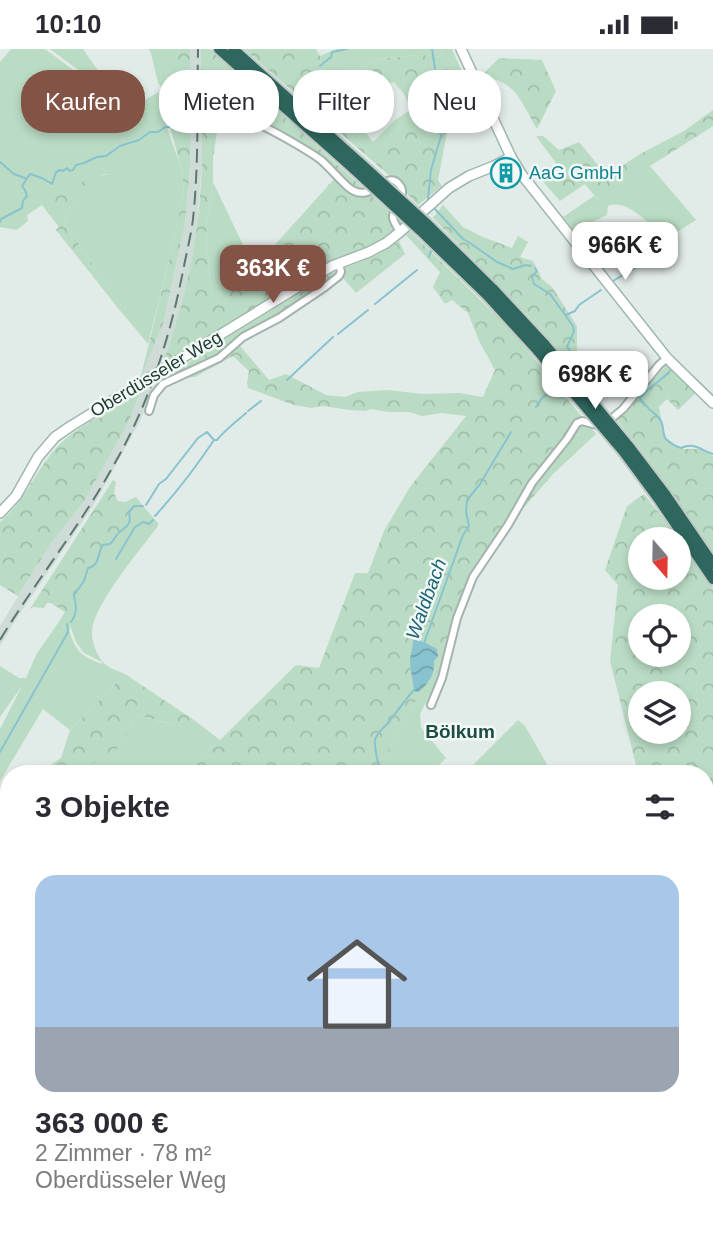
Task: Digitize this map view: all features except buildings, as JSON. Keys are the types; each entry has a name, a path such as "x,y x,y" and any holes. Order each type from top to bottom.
{"highway":[{"path":"219,49 357,166"},
{"path":"233,49 357,166 421,231 490,292 665,494 713,564"},
{"path":"627,450 713,579"}],"street":[{"path":"461,49 522,175 667,358 713,403"},
{"path":"274,133 314,156 359,194 368,193 387,181 394,181 402,190 393,213 400,232"},
{"name":"Oberdüsseler Weg","path":"0,513 16,496 36,460 55,437 339,263 369,252 400,232 449,188 511,157"},
{"name":"Oberdüsseler Weg","path":"149,411 154,395 167,381 219,358 243,337 279,318 338,276 341,272 339,263"},
{"path":"431,705 442,678 457,618 473,577 531,483 579,421 597,425 617,414 667,358"}],"shaded area":[{"path":"190,49 201,49 201,70 190,70"},
{"path":"190,133 201,133 202,162 190,272 176,328 162,365 140,380 163,324 185,223"},
{"path":"155,383 140,421 93,506 0,646 0,626 50,545 84,501 129,421 140,393"}],"green space":[{"path":"11,49 45,49 73,70 21,70 21,133 145,133 145,100 159,93 159,133 169,133 181,167 184,191 148,344 118,308 121,306 65,224 67,215 112,175 104,174 48,205 42,205 27,215 28,221 17,230 0,227 0,62"},
{"path":"50,49 83,49 98,70 78,70"},
{"path":"149,49 179,49 178,70 159,70 159,84 158,83"},
{"path":"179,49 190,49 190,70 177,70"},
{"path":"201,49 210,49 233,70 201,70"},
{"path":"244,49 314,49 320,56 322,70 293,70 293,92 279,79 279,70 268,70"},
{"path":"337,49 442,49 441,57 421,55 385,58 351,70 322,70 320,56"},
{"path":"442,49 452,49 461,70 408,70 408,102 394,82 394,70 351,70 386,58 421,55 441,57"},
{"path":"499,58 542,60 556,91 537,129 516,94 501,82 501,70 487,70"},
{"path":"713,110 713,126 633,180 598,200 585,184 560,201 538,176 556,163 536,136 543,136 559,150 579,142 607,176 640,154 684,131"},
{"path":"279,112 293,124 293,133 303,133 404,225 371,246 336,259 162,365 179,316 191,265 202,161 201,133 217,133 206,229 211,293 220,296 254,268 336,177 350,192 362,195 320,158 279,133"},
{"path":"408,112 408,118 394,131 395,120"},
{"path":"408,118 408,133 447,133 438,180 442,186 418,205 398,178 390,176 341,133 348,133 373,154"},
{"path":"172,133 190,133 185,223 163,324 140,380 184,191"},
{"path":"348,133 366,133 373,142 382,133 392,133 374,154 369,153"},
{"path":"650,166 696,220 674,234 643,241 640,237 649,223 625,206 608,206 607,215 574,231 563,217 594,196 598,200"},
{"path":"118,172 71,211 65,224 121,306 118,308 56,230 59,227 42,205 48,205 49,199 90,178"},
{"path":"213,182 254,268 220,296 211,293 206,229"},
{"path":"443,205 463,227 483,237 512,248 518,236 528,242 520,257 533,261 542,279 552,287 577,326 577,354 608,380 598,394 528,316 433,218"},
{"path":"410,231 511,330 596,434 552,475 477,562 452,618 446,652 393,738 385,765 196,765 199,758 296,665 319,668 355,573 368,573 384,531 410,487 466,416 442,413 422,416 409,412 294,405 248,388 249,371 233,356 195,377 162,380 336,271 377,255 399,241 405,254 356,293 343,278 235,340 269,380 286,374 326,395 345,397 358,392 388,390 422,394 459,393 483,397 495,370 468,313 452,300 445,304 433,287 440,272 406,235"},
{"path":"668,364 696,393 678,410 667,399 659,407 664,436 681,449 702,449 713,456 713,556 646,457 617,420"},
{"path":"140,393 129,421 84,501 50,545 18,596 0,585 0,522 17,504 57,447 75,432"},
{"path":"113,480 116,482 114,493 118,501 125,502 136,497 143,506 135,506 129,511 129,523 110,544 103,545 96,562 88,568 84,581 74,595 77,604 69,632 58,623 65,612 51,603 47,603 44,608 30,609"},
{"path":"644,494 670,527 628,527 628,590 691,590 691,555 713,588 713,765 636,765 631,744 691,744 691,681 628,681 628,733 610,661 618,585 605,570 627,506"},
{"path":"134,506 143,506 158,526 109,592 92,630 94,646 102,661 125,674 70,730 43,709 10,765 0,765 0,729 22,686 0,717 0,666 19,678 26,678 36,655 58,623 69,630 80,652 102,664 84,653 76,642 70,625 76,610 74,595 84,581 88,568 98,560 102,547 112,542 122,531"},
{"path":"446,652 450,656 420,714 421,728 446,758 439,765 385,765 393,738"},
{"path":"125,674 194,720 171,724 138,715 115,753 91,765 50,765 61,758 70,730"},
{"path":"138,715 170,724 194,720 220,740 199,758 196,765 91,765 115,753"},
{"path":"518,720 525,726 547,765 473,765"}],"water":[{"path":"413,640 437,649 438,656 434,661 431,678 419,692 414,691 410,667"}],"waterway":[{"path":"320,66 331,57 332,52 347,49"},
{"path":"428,199 431,170 441,136 437,123 438,88 432,49"},
{"path":"0,222 22,208 27,196 22,186 30,174 52,184 56,172 60,170 73,170 76,165 106,156 150,132 159,131"},
{"path":"0,162 14,174 25,178"},
{"path":"434,208 463,239 497,262 513,269 531,266"},
{"path":"429,257 432,248"},
{"path":"613,281 651,258"},
{"path":"535,268 537,271 532,277 534,284 550,294 573,326 574,331 567,347 604,380 617,381 633,392"},
{"path":"375,304 417,270"},
{"path":"566,315 601,290"},
{"path":"338,334 368,310"},
{"path":"287,380 333,337"},
{"name":"Waldbach","path":"576,372 583,364"},
{"path":"641,397 669,372"},
{"path":"691,375 713,396"},
{"name":"Waldbach","path":"536,407 542,398 560,384"},
{"path":"637,396 657,416 665,437 672,444 681,448 694,446 713,454"},
{"path":"248,411 261,401"},
{"path":"155,516 214,440 246,413"},
{"path":"146,505 159,484 166,479 198,438 207,432 213,439"},
{"name":"Waldbach","path":"424,643 463,535 469,526 467,500 480,484 511,432"},
{"path":"71,622 76,612 74,595 84,581 88,568 96,562 103,545 110,544 127,526 130,521 129,512 134,506 143,506"},
{"path":"116,559 135,527 143,522 149,524 153,520"},
{"path":"0,752 68,632 67,624"},
{"name":"Waldbach","path":"378,765 376,737 414,690"}],"railway":[{"path":"0,640 103,484 139,415 158,367 179,291 193,219 197,156 198,49"}],"place":[{"name":"AaG GmbH","path":"506,173"}],"district":[{"name":"Bölkum","path":"460,731"}]}
